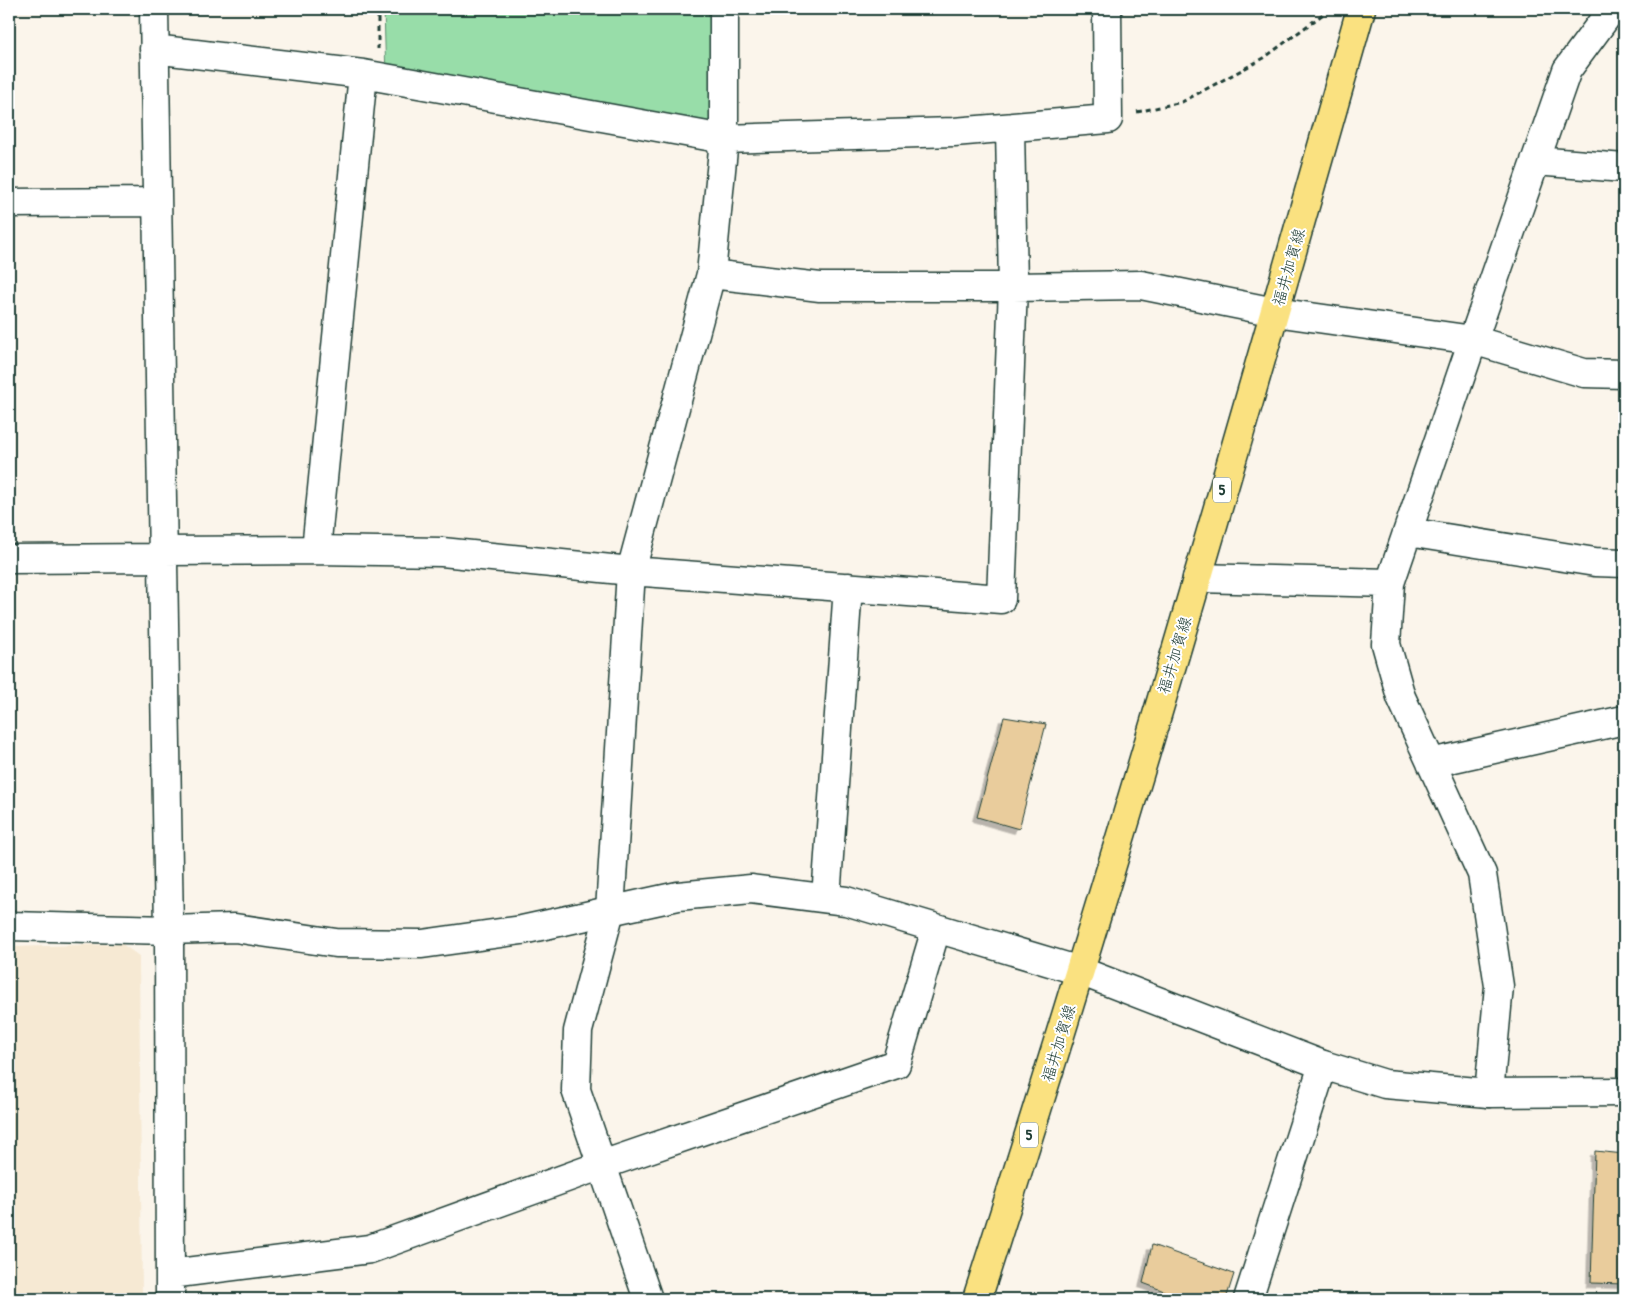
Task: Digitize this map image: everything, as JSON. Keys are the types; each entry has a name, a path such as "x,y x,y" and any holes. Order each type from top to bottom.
{"main road":[{"name":"福井加賀線","path":"977,1299 1080,971 1197,578 1361,9"}],"street":[{"path":"154,9 168,930 170,1287 370,1249 602,1165 896,1064 936,929"},
{"path":"648,1299 576,1090 578,1031 610,911 631,571 712,274 724,139 724,9"},
{"path":"154,49 371,76 724,139 954,132 1108,119 1107,9"},
{"path":"1489,1093 1499,986 1482,874 1401,697 1386,644 1390,583 1567,70 1612,9"},
{"path":"316,550 371,76"},
{"path":"9,559 316,550 442,552 631,571 1001,599 1012,287 1010,128"},
{"path":"1535,161 1624,168"},
{"path":"9,203 157,202"},
{"path":"712,274 820,287 1141,285 1275,312 1473,340 1584,373 1624,374"},
{"path":"1408,532 1595,562 1624,563"},
{"path":"1197,578 1390,583"},
{"path":"826,898 848,587"},
{"path":"1431,763 1624,720"},
{"path":"9,926 168,930 235,928 336,943 422,944 522,930 678,896 751,888 846,901 1080,971 1323,1065 1385,1084 1489,1093 1624,1092"},
{"path":"1248,1299 1323,1065"}],"path":[{"path":"371,76 378,9"},
{"path":"1108,119 1182,102 1264,58 1331,9"}],"shaded area":[{"path":"122,944 139,956 142,1299 9,1299 9,947"}],"green space":[{"path":"384,9 724,9 724,130 386,79"}],"building":[{"path":"1004,717 1046,724 1019,829 977,817"},
{"path":"1595,1151 1624,1154 1624,1284 1591,1283"},
{"path":"1152,1245 1234,1274 1226,1299 1185,1299 1143,1283"}]}
